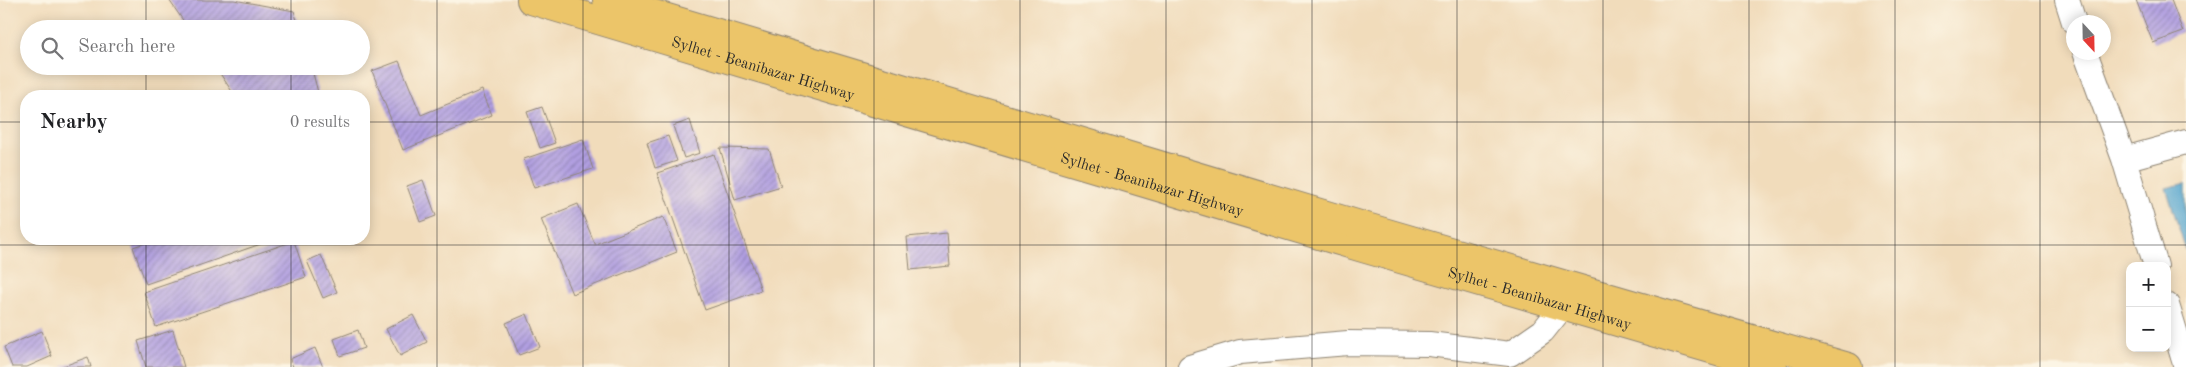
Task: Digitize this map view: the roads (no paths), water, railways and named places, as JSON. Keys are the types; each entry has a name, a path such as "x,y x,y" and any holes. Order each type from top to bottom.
{"main road":[{"name":"Sylhet - Beanibazar Highway","path":"531,0 1366,250 1773,367"},
{"name":"Sylhet - Beanibazar Highway","path":"607,0 1360,226 1848,367"}],"street":[{"path":"2066,0 2071,15"},
{"path":"2088,60 2124,159 2155,262"},
{"path":"2124,159 2186,142"},
{"path":"1190,367 1240,352 1348,343 1429,344 1510,354 1543,331 1562,306"},
{"path":"2168,307 2186,367"}],"water":[{"path":"2186,183 2186,250 2166,188"}]}
